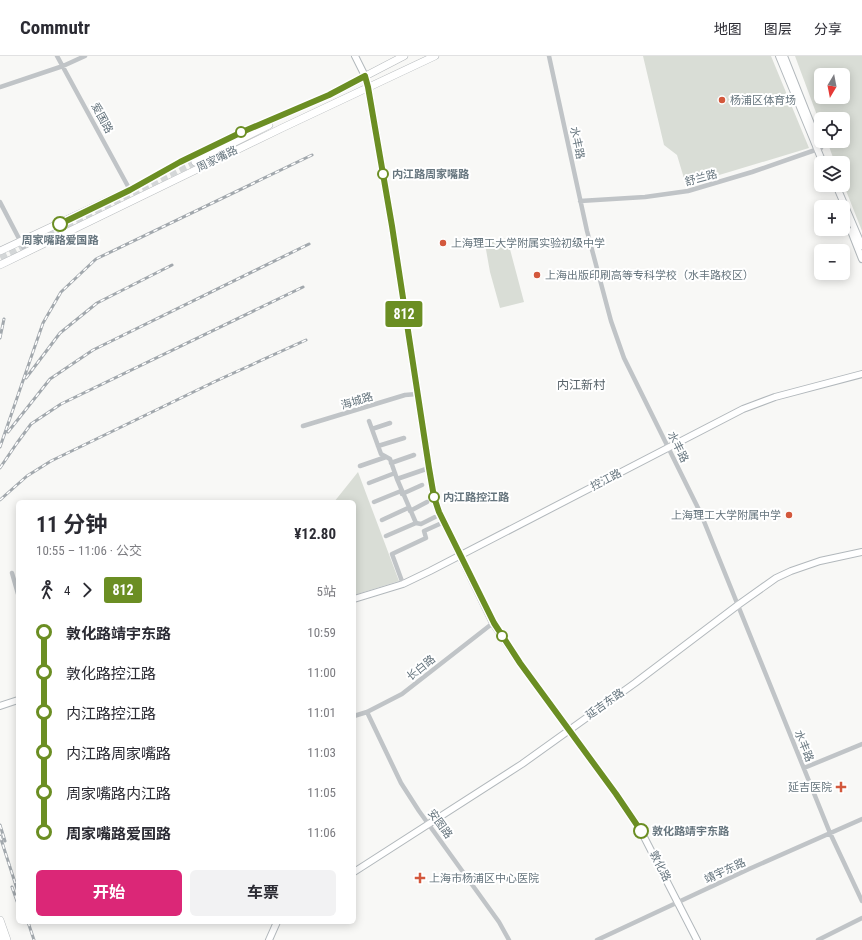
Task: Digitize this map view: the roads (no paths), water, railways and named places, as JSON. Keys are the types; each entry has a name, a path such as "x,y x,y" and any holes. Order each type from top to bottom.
{"highway":[{"path":"0,932 3,940"}],"main road":[{"name":"周家嘴路","path":"0,251 130,190 180,162 242,132 329,95 404,56"},
{"name":"周家嘴路","path":"0,265 196,165 435,56"},
{"path":"33,245 155,187 329,95"},
{"path":"0,920 7,940"}],"street":[{"name":"爱国路","path":"57,56 130,190"},
{"path":"0,88 63,66 85,56"},
{"name":"敦化路","path":"355,56 365,76 368,87 388,204 429,468 434,497 439,512 494,623 520,663 616,794 641,831 697,940"},
{"name":"水丰路","path":"549,56 587,231 617,340 624,358 701,514 830,833 862,901"},
{"path":"779,56 823,156"},
{"path":"784,56 821,156"},
{"name":"舒兰路","path":"580,201 645,197 688,191 819,149"},
{"path":"839,192 862,246"},
{"path":"0,202 26,252"},
{"path":"850,229 862,259"},
{"name":"控江路","path":"356,598 403,584 460,556 727,417 758,403 795,391 862,374"},
{"name":"海城路","path":"303,426 405,395 417,394"},
{"path":"369,421 381,454 390,459 396,479 416,523"},
{"path":"372,429 390,424"},
{"path":"378,446 404,438"},
{"path":"391,463 414,455"},
{"path":"360,466 386,457"},
{"path":"396,479 429,468"},
{"path":"369,483 395,473"},
{"path":"374,502 422,485"},
{"path":"382,520 427,502"},
{"path":"386,536 416,523 421,524 434,517"},
{"path":"403,584 392,554 426,538 424,532 444,522"},
{"name":"延吉东路","path":"356,871 503,777 776,578 791,570 820,561 862,552"},
{"path":"12,573 16,587"},
{"name":"长白路","path":"356,715 368,712 394,699 412,687 494,623"},
{"path":"0,706 16,701"},
{"name":"安图路","path":"368,712 400,783 499,922 509,940"},
{"path":"804,768 862,744"},
{"name":"靖宇东路","path":"597,940 862,819"},
{"path":"818,940 862,918"},
{"path":"269,940 276,924"}],"tunnel":[{"path":"0,257 195,162"}],"railway":[{"path":"0,447 43,323 61,292 96,259 312,155"},
{"path":"8,432 50,379 93,350 309,244"},
{"path":"26,378 60,333 97,303 172,265"},
{"path":"0,468 31,424 61,404 303,287"},
{"path":"0,338 4,319"},
{"path":"0,500 27,476 51,461 216,381 306,340"},
{"path":"0,825 5,841"},
{"path":"0,836 16,886"},
{"path":"12,887 16,898"},
{"path":"29,924 34,940"}],"place":[{"name":"杨浦区体育场","path":"722,100"},
{"name":"内江路周家嘴路","path":"383,174"},
{"name":"周家嘴路爱国路","path":"60,224"},
{"name":"上海理工大学附属实验初级中学","path":"443,243"},
{"name":"上海出版印刷高等专科学校（水丰路校区）","path":"537,275"},
{"name":"内江路控江路","path":"434,497"},
{"name":"上海理工大学附属中学","path":"789,515"},
{"name":"延吉医院","path":"841,787"},
{"name":"敦化路靖宇东路","path":"641,831"},
{"name":"上海市杨浦区中心医院","path":"420,878"}],"district":[{"name":"内江新村","path":"581,385"}]}
